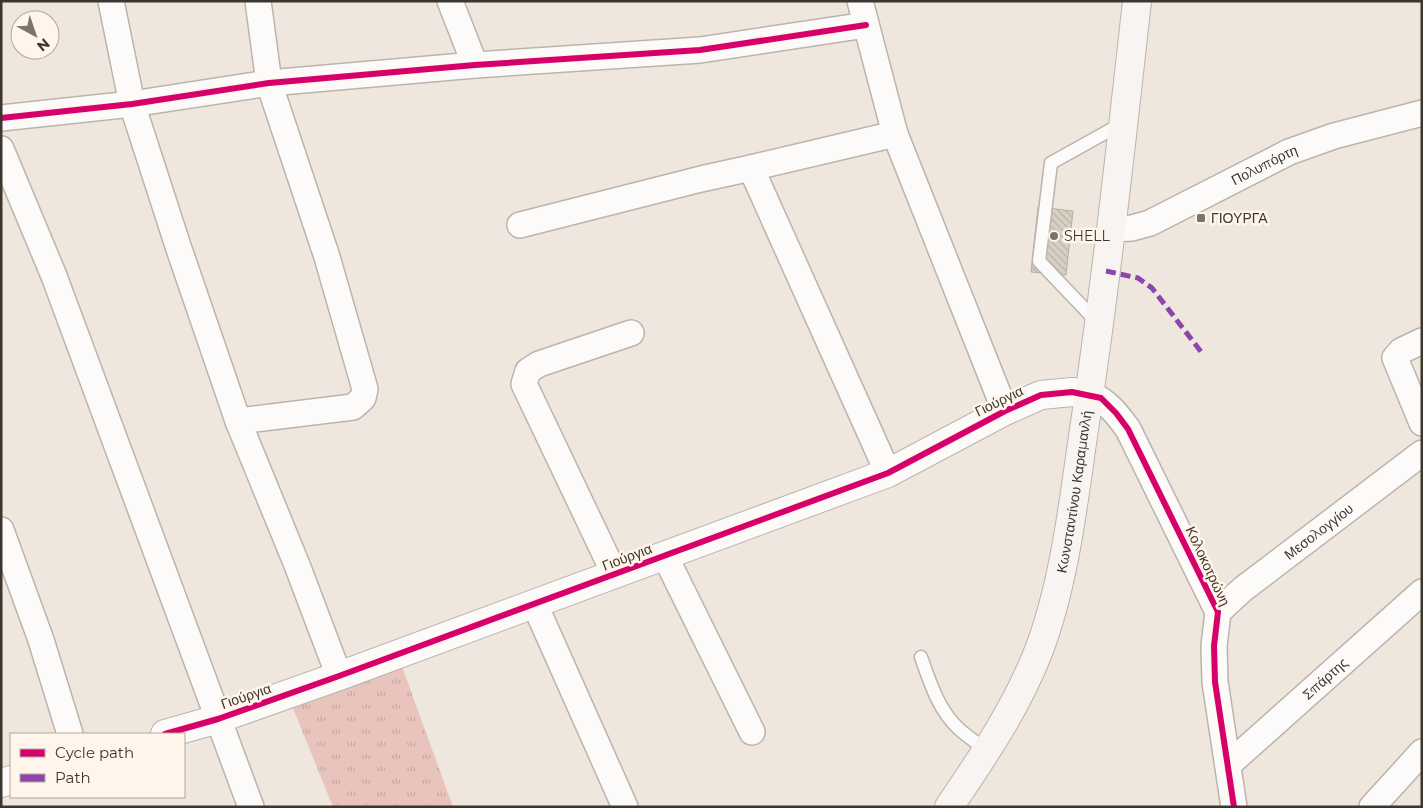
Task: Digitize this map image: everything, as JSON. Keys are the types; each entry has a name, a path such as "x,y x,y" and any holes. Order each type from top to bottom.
{"main road":[{"name":"Κωνσταντίνου Καραμανλή","path":"948,807 988,751 1019,694 1039,650 1055,598 1075,492 1090,394 1137,1"}],"street":[{"path":"111,1 132,104 238,421 339,676"},
{"path":"238,421 354,407 363,398 365,389 327,257 268,83 258,1"},
{"path":"450,1 475,65"},
{"path":"1,118 132,104 268,83 475,65 700,50 863,13 895,134 1004,411"},
{"name":"Πολυπόρτη","path":"1111,229 1132,228 1150,223 1289,152 1334,136 1422,113"},
{"path":"520,226 701,179 895,134"},
{"path":"1,149 54,276 251,807"},
{"path":"752,168 888,473"},
{"path":"615,575 524,384 528,372 539,364 631,333"},
{"path":"1412,346 1395,358 1422,423"},
{"name":"Γιούργια","path":"169,733 218,719 339,676 888,473 1004,411 1041,395 1072,392 1090,394"},
{"name":"Κολοκοτρώνη","path":"1090,394 1101,398 1128,429 1218,612 1214,646 1215,682 1234,807"},
{"name":"Μεσολογγίου","path":"1218,612 1244,589 1422,453"},
{"path":"1,530 42,640 70,733"},
{"path":"665,556 752,732"},
{"name":"Σπάρτης","path":"1228,765 1422,592"},
{"path":"535,605 625,807"},
{"path":"1372,807 1422,752"}],"lane":[{"path":"1099,324 1039,261 1051,163 1123,123"},
{"path":"921,657 929,682 941,706 959,729 988,751"}],"green space":[{"path":"393,642 453,807 333,807 282,681"}],"building":[{"path":"1038,207 1073,211 1066,275 1031,272"}],"marked path":[{"path":"1106,271 1138,278 1152,288 1202,353"}],"cycle path":[{"path":"1,118 132,104 269,83 475,65 700,50 866,25"},
{"path":"169,733 218,719 339,676 888,473 1005,411 1041,395 1072,392 1101,398 1128,429 1218,612 1214,646 1215,682 1234,807"}],"place":[{"name":"ΓΙΟΥΡΓΑ","path":"1201,218"},
{"name":"SHELL","path":"1054,236"}]}
